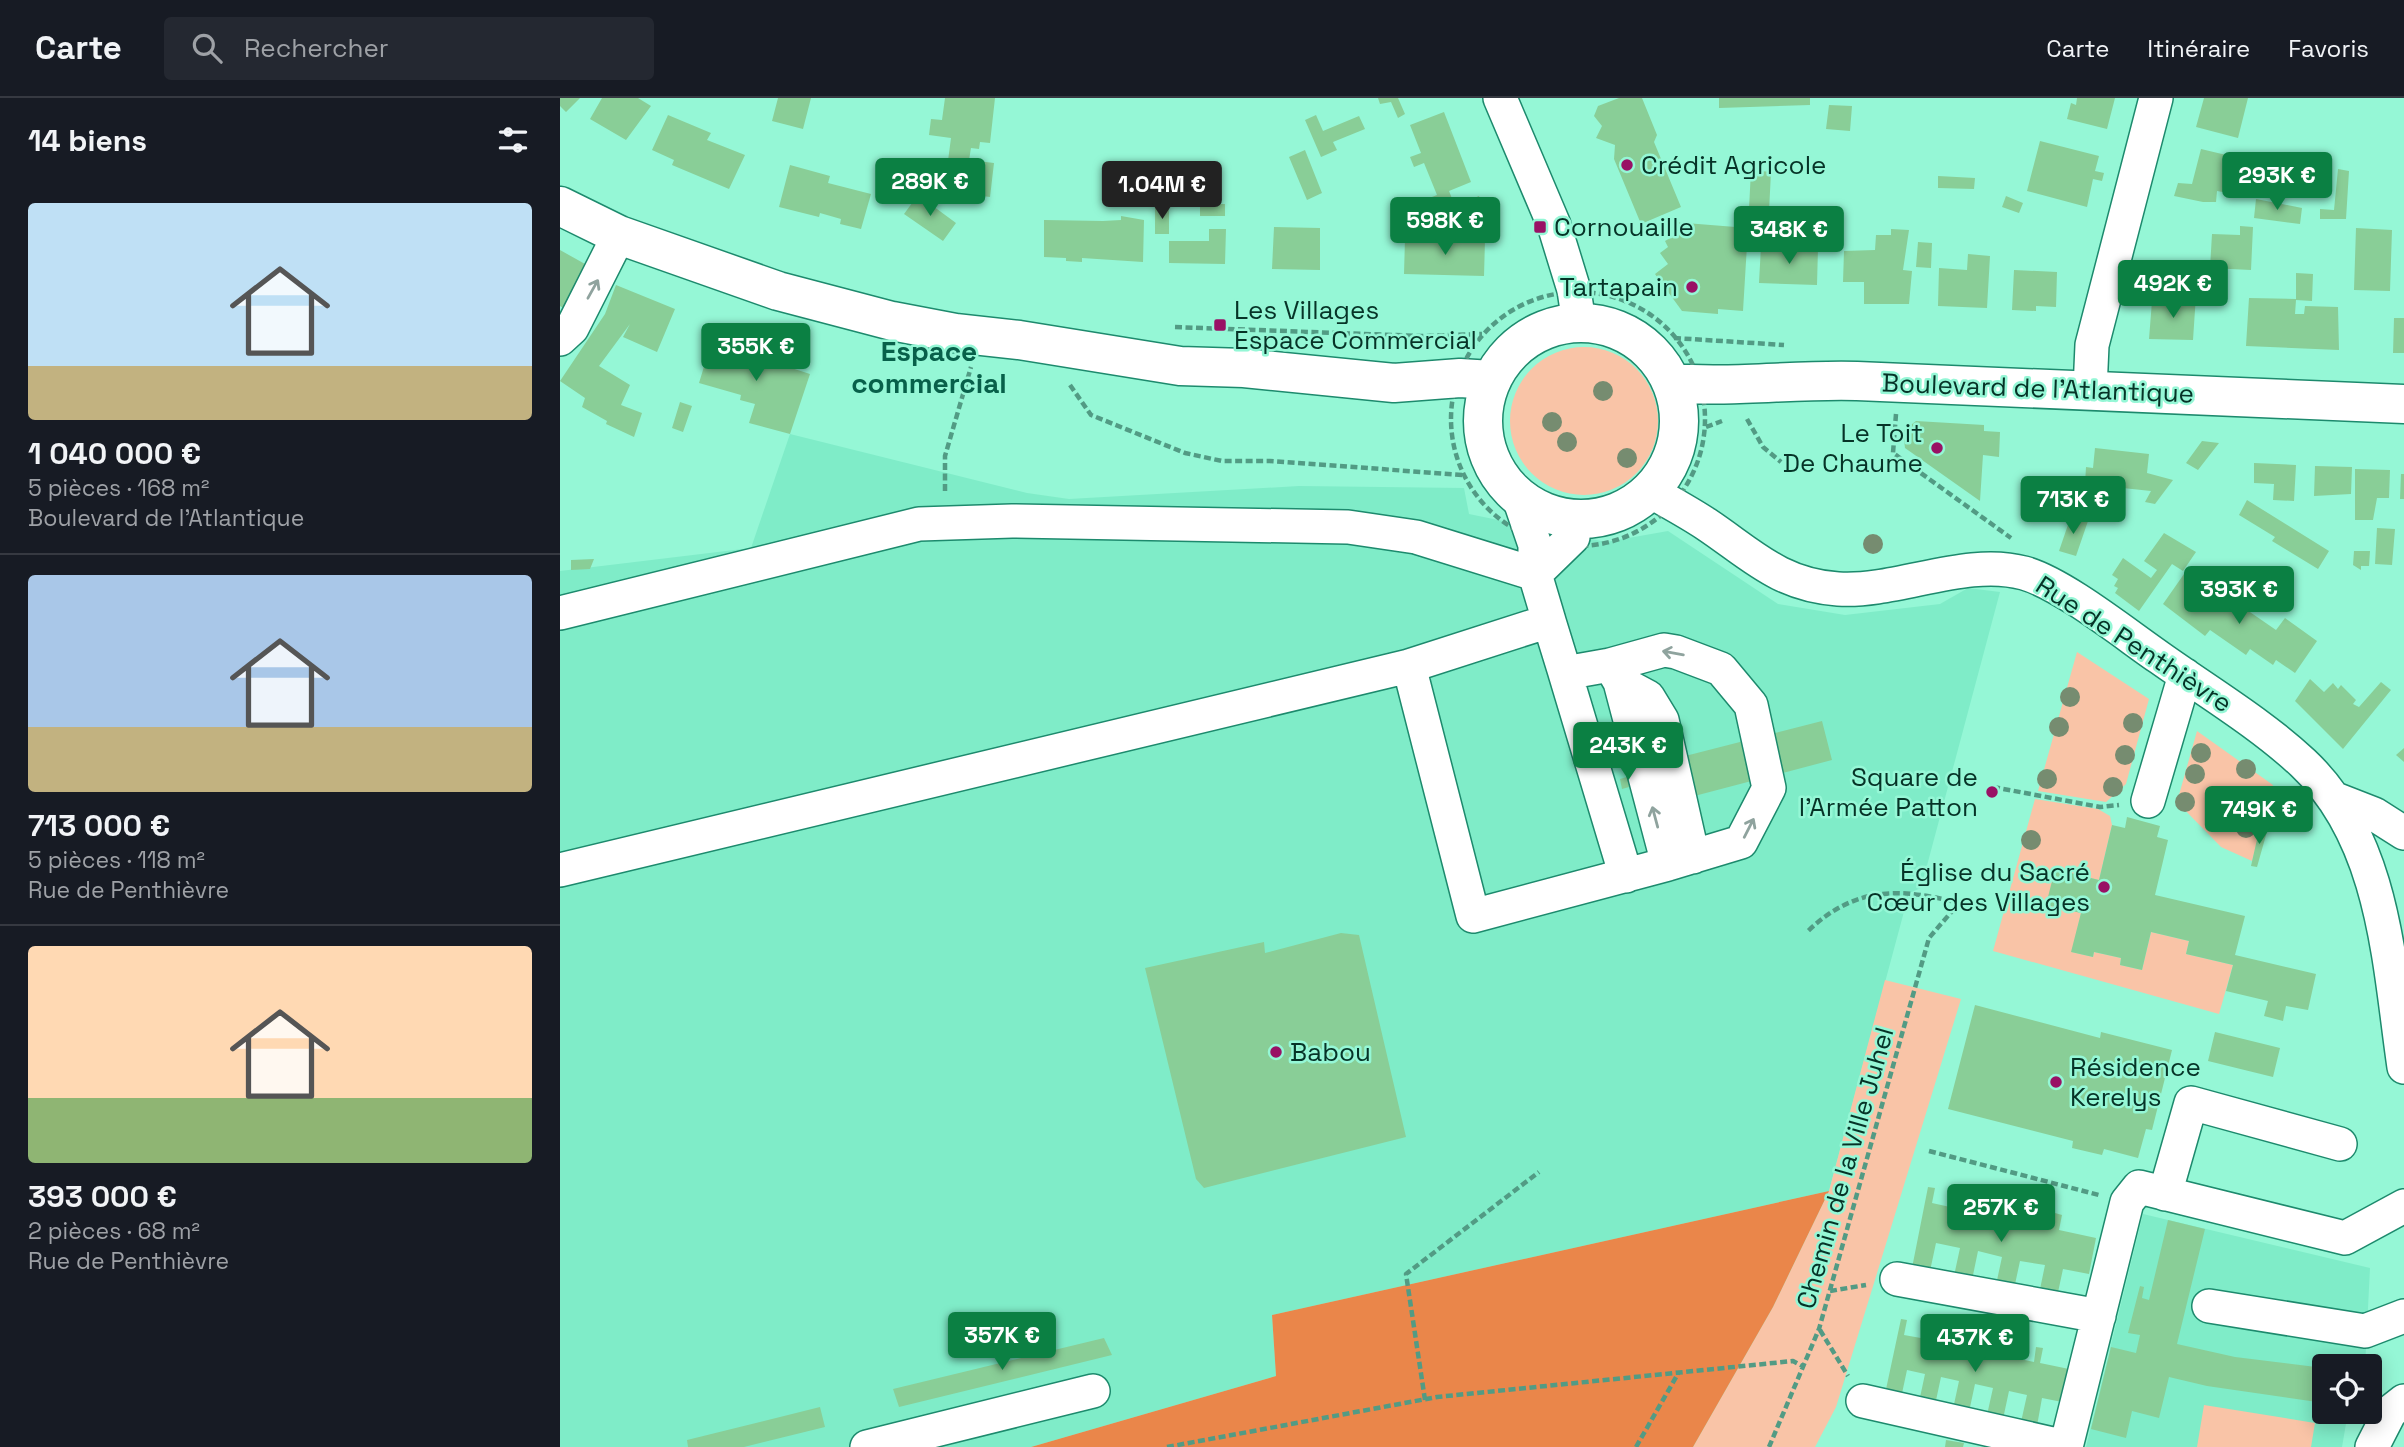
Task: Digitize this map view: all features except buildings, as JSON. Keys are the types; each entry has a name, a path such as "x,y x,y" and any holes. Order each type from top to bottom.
{"main road":[{"path":"560,206 620,235 778,291 892,321 955,333 1019,340 1180,366 1244,368 1394,383 1476,379 1576,306 1605,326 1627,334 1645,346 1687,384 1679,411 1678,440 1661,497 1556,534 1534,506 1518,495 1498,471 1486,442 1485,400 1476,379"},
{"name":"Boulevard de l'Atlantique","path":"1687,384 1813,379 2404,404"}],"street":[{"path":"1500,98 1554,225 1576,306"},
{"path":"2090,390 2092,345 2157,98"},
{"path":"560,339 572,328 620,235"},
{"name":"Rue de Penthièvre","path":"1661,497 1706,524 1763,567 1794,581 1838,589 1882,587 1944,575 1990,570 2024,573 2082,604 2247,718 2304,764 2333,798 2356,837 2380,908 2404,1068"},
{"path":"560,613 919,524 1348,527 1416,537 1535,574"},
{"path":"1556,534 1535,574 1626,876"},
{"path":"560,870 1409,666 1549,621"},
{"path":"1409,666 1473,916 1626,876 1741,842 1769,788 1751,705 1721,669 1664,650 1615,674 1565,673"},
{"path":"1615,674 1680,860"},
{"path":"2148,801 2185,675"},
{"path":"2333,798 2374,814 2404,834"},
{"path":"2165,1194 2191,1103 2340,1144"},
{"path":"1863,1401 2066,1447 2127,1202 2139,1187 2345,1238 2404,1206"},
{"path":"1898,1279 2098,1317"},
{"path":"2209,1306 2365,1331 2404,1315"},
{"path":"867,1447 1093,1391"},
{"path":"2372,1447 2389,1412 2404,1401"}],"path":[{"path":"1534,298 1576,306 1631,302 1656,316 1682,347 1687,384 1707,432 1701,459 1692,477 1661,497 1653,524 1628,537 1596,545 1492,514 1463,475 1452,447 1451,419 1476,379 1467,356 1482,334 1534,298"},
{"path":"1165,327 1420,336 1482,334"},
{"path":"951,523 943,480 945,456 973,361"},
{"path":"1065,382 1073,387 1091,415 1185,453 1210,458 1463,475"},
{"path":"1897,412 1893,453 2021,545"},
{"path":"1747,419 1763,447 1781,462"},
{"path":"1993,788 2100,807 2148,801"},
{"name":"Chemin de la Ville Juhel","path":"1769,1447 1819,1329 1929,938 1959,903 1920,893 1859,897 1827,913 1808,931"},
{"path":"1929,1152 2127,1202"},
{"path":"1425,1400 1406,1274 1539,1172"},
{"path":"1819,1329 1863,1401"},
{"path":"1167,1447 1425,1400 1630,1380 1808,1358"},
{"path":"1793,1361 1804,1367"},
{"path":"1636,1447 1679,1372"}],"shaded area":[{"path":"1584,347 1612,352 1637,368 1653,393 1658,421 1653,449 1637,474 1612,490 1584,495 1556,490 1531,474 1515,449 1510,421 1515,393 1531,368 1556,352"},
{"path":"790,434 1027,493 1069,499 1299,486 1464,488 1469,514 1606,542 1668,531 1778,604 1845,615 1940,604 1968,588 2000,592 1921,888 1909,893 1829,1191 1272,1315 1276,1376 1031,1447 560,1447 560,571 751,548"},
{"path":"2077,652 2149,699 2126,784 2106,802 2038,791"},
{"path":"2197,731 2273,785 2252,861 2221,847 2177,802"},
{"path":"2035,799 2098,809 2110,816 2112,825 2099,880 2055,870 2047,905 2081,913 2072,952 2093,957 2094,952 2121,958 2120,965 2142,970 2151,932 2189,941 2186,954 2233,965 2219,1014 1993,951"},
{"path":"1885,980 1961,999 1836,1407 1815,1447 1693,1447 1773,1307 1829,1191"},
{"path":"1829,1191 1773,1307 1693,1447 1031,1447 1276,1376 1272,1315"},
{"path":"2143,1214 2370,1268 2366,1354 2312,1354 2312,1424 2346,1424 2342,1447 2086,1447"},
{"path":"2204,1405 2315,1424 2311,1447 2197,1447"}],"place":[{"name":"Crédit Agricole","path":"1627,165"},
{"name":"Cornouaille","path":"1540,227"},
{"name":"Tartapain","path":"1692,287"},
{"name":"Les Villages Espace Commercial","path":"1220,325"},
{"name":"Le Toit De Chaume","path":"1937,448"},
{"name":"Square de l'Armée Patton","path":"1992,792"},
{"name":"Église du Sacré Cœur des Villages","path":"2104,887"},
{"name":"Babou","path":"1276,1052"},
{"name":"Résidence Kerelys","path":"2056,1082"}],"district":[{"name":"Espace commercial","path":"929,367"}]}
